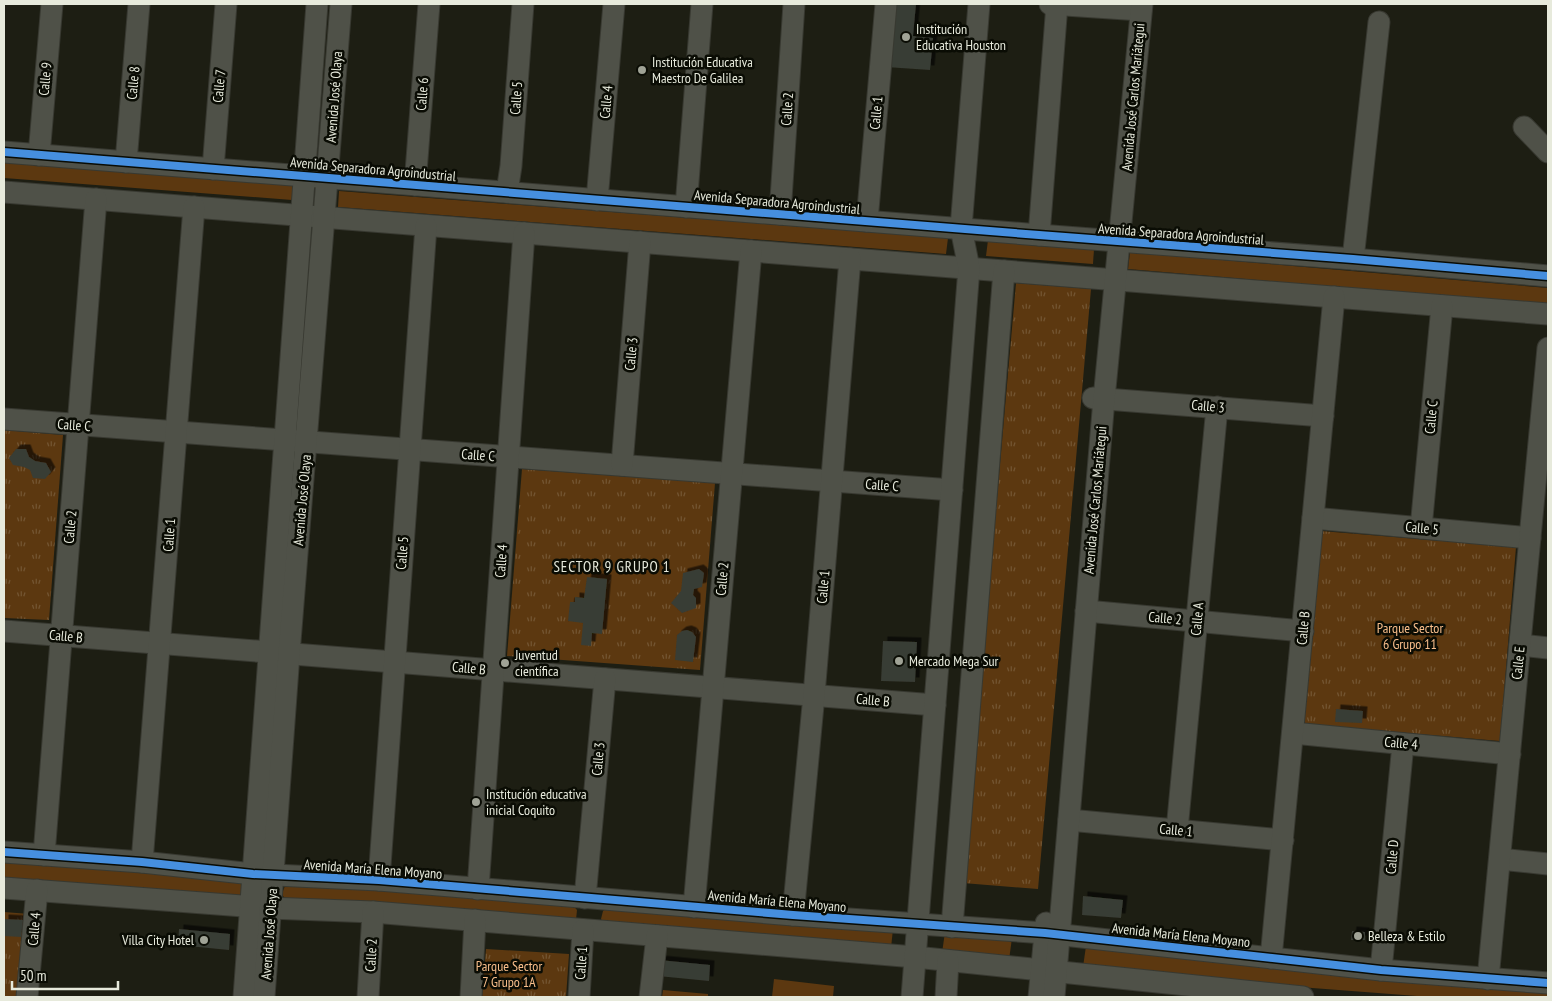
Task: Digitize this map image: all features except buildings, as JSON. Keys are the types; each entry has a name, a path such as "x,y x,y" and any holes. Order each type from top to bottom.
{"street":[{"name":"Calle 9","path":"39,155 52,4"},
{"name":"Calle 8","path":"126,162 139,4"},
{"name":"Calle 7","path":"212,169 226,4"},
{"name":"Avenida José Olaya","path":"244,997 260,907 263,874 279,653 285,440 317,4"},
{"name":"Avenida José Olaya","path":"279,653 307,441 341,4"},
{"name":"Calle 6","path":"416,185 429,4"},
{"name":"Calle 5","path":"507,192 511,166 523,4"},
{"name":"Calle 4","path":"597,200 614,4"},
{"path":"686,207 702,4"},
{"name":"Calle 2","path":"780,214 794,4"},
{"name":"Calle 1","path":"867,221 886,4"},
{"path":"912,997 969,268 961,228 979,4"},
{"path":"1050,4 1142,7"},
{"path":"1039,235 1057,4"},
{"name":"Avenida José Carlos Mariátegui","path":"1054,997 1049,971 1098,398 1113,241 1142,7"},
{"path":"1353,259 1379,22"},
{"path":"1524,127 1548,152"},
{"name":"Avenida Separadora Agroindustrial","path":"4,152 1548,276"},
{"path":"4,192 1548,314"},
{"name":"Calle 2","path":"44,855 96,199"},
{"name":"Calle 1","path":"142,862 194,207"},
{"name":"Calle 5","path":"379,880 426,226"},
{"name":"Calle 4","path":"478,889 524,233"},
{"name":"Calle 3","path":"622,465 640,242"},
{"name":"Calle 2","path":"694,907 751,251"},
{"name":"Calle 1","path":"793,915 814,696 850,259"},
{"path":"952,927 1004,271"},
{"name":"Calle B","path":"1271,958 1334,297"},
{"name":"Calle C","path":"1421,528 1442,306"},
{"name":"Calle E","path":"1488,979 1530,538 1544,440 1548,348"},
{"name":"Avenida José Carlos Mariátegui","path":"1052,934 1069,820 1086,611 1098,398"},
{"name":"Calle 3","path":"1098,398 1323,416"},
{"name":"Calle A","path":"1177,830 1218,407"},
{"name":"Calle C","path":"4,420 952,490"},
{"name":"Calle 5","path":"1313,518 1530,538"},
{"name":"Calle 2","path":"1086,611 1303,631"},
{"name":"Calle B","path":"4,632 935,705"},
{"path":"1520,645 1548,648"},
{"name":"Calle 3","path":"585,898 605,679"},
{"name":"Calle 4","path":"1293,733 1510,754"},
{"name":"Calle D","path":"1381,970 1403,744"},
{"name":"Calle 1","path":"1069,820 1283,840"},
{"name":"Avenida María Elena Moyano","path":"4,852 142,862 263,874 379,880 793,915 1052,934 1381,970 1548,983"},
{"path":"1500,860 1548,864"},
{"path":"4,888 260,907 373,912 475,920 916,958 1276,996 1302,997"},
{"name":"Calle 4","path":"27,997 37,890"},
{"name":"Avenida José Olaya","path":"260,907 264,997"},
{"name":"Calle 2","path":"368,997 373,912"},
{"path":"471,997 475,920"},
{"name":"Calle 1","path":"579,997 583,930"},
{"path":"650,997 657,936"},
{"path":"946,997 948,961"},
{"name":"Avenida José Carlos Mariátegui","path":"1039,997 1049,971"}],"green space":[{"path":"4,162 294,184 292,200 4,178"},
{"path":"339,191 948,238 946,254 338,207"},
{"path":"988,240 1094,249 1093,264 986,256"},
{"path":"1130,252 1548,288 1548,305 1128,269"},
{"path":"1016,283 1091,289 1038,889 963,883"},
{"path":"4,430 63,435 49,620 4,618"},
{"path":"522,469 715,483 700,670 507,656"},
{"name":"Parque Sector 6 Grupo 11","path":"1321,531 1516,547 1500,741 1303,724"},
{"path":"4,861 243,878 241,898 4,880"},
{"path":"286,883 572,904 577,910 576,920 286,901 282,894"},
{"path":"608,907 893,929 891,948 604,924 601,919 603,911"},
{"path":"4,912 29,914 21,997 4,997"},
{"path":"945,932 1012,938 1009,960 942,953"},
{"path":"1086,946 1548,990 1548,997 1430,997 1273,985 1083,967"},
{"name":"Parque Sector 7 Grupo 1A","path":"486,949 569,954 566,997 482,997"},
{"path":"774,979 834,986 833,997 772,997"},
{"path":"663,990 708,994 708,997 662,997"}],"cycle path":[{"path":"4,152 1548,276"},
{"path":"4,852 142,862 253,874 379,880 793,915 1045,933 1381,970 1548,983"}],"place":[{"name":"Institución Educativa Houston","path":"906,37"},
{"name":"Institución Educativa Maestro De Galilea","path":"642,70"},
{"name":"Mercado Mega Sur","path":"899,661"},
{"name":"Juventud científica","path":"505,663"},
{"name":"Institución educativa inicial Coquito","path":"476,802"},
{"name":"Belleza & Estilo","path":"1358,936"},
{"name":"Villa City Hotel","path":"204,940"}],"district":[{"name":"SECTOR 9 GRUPO 1","path":"612,566"}]}
